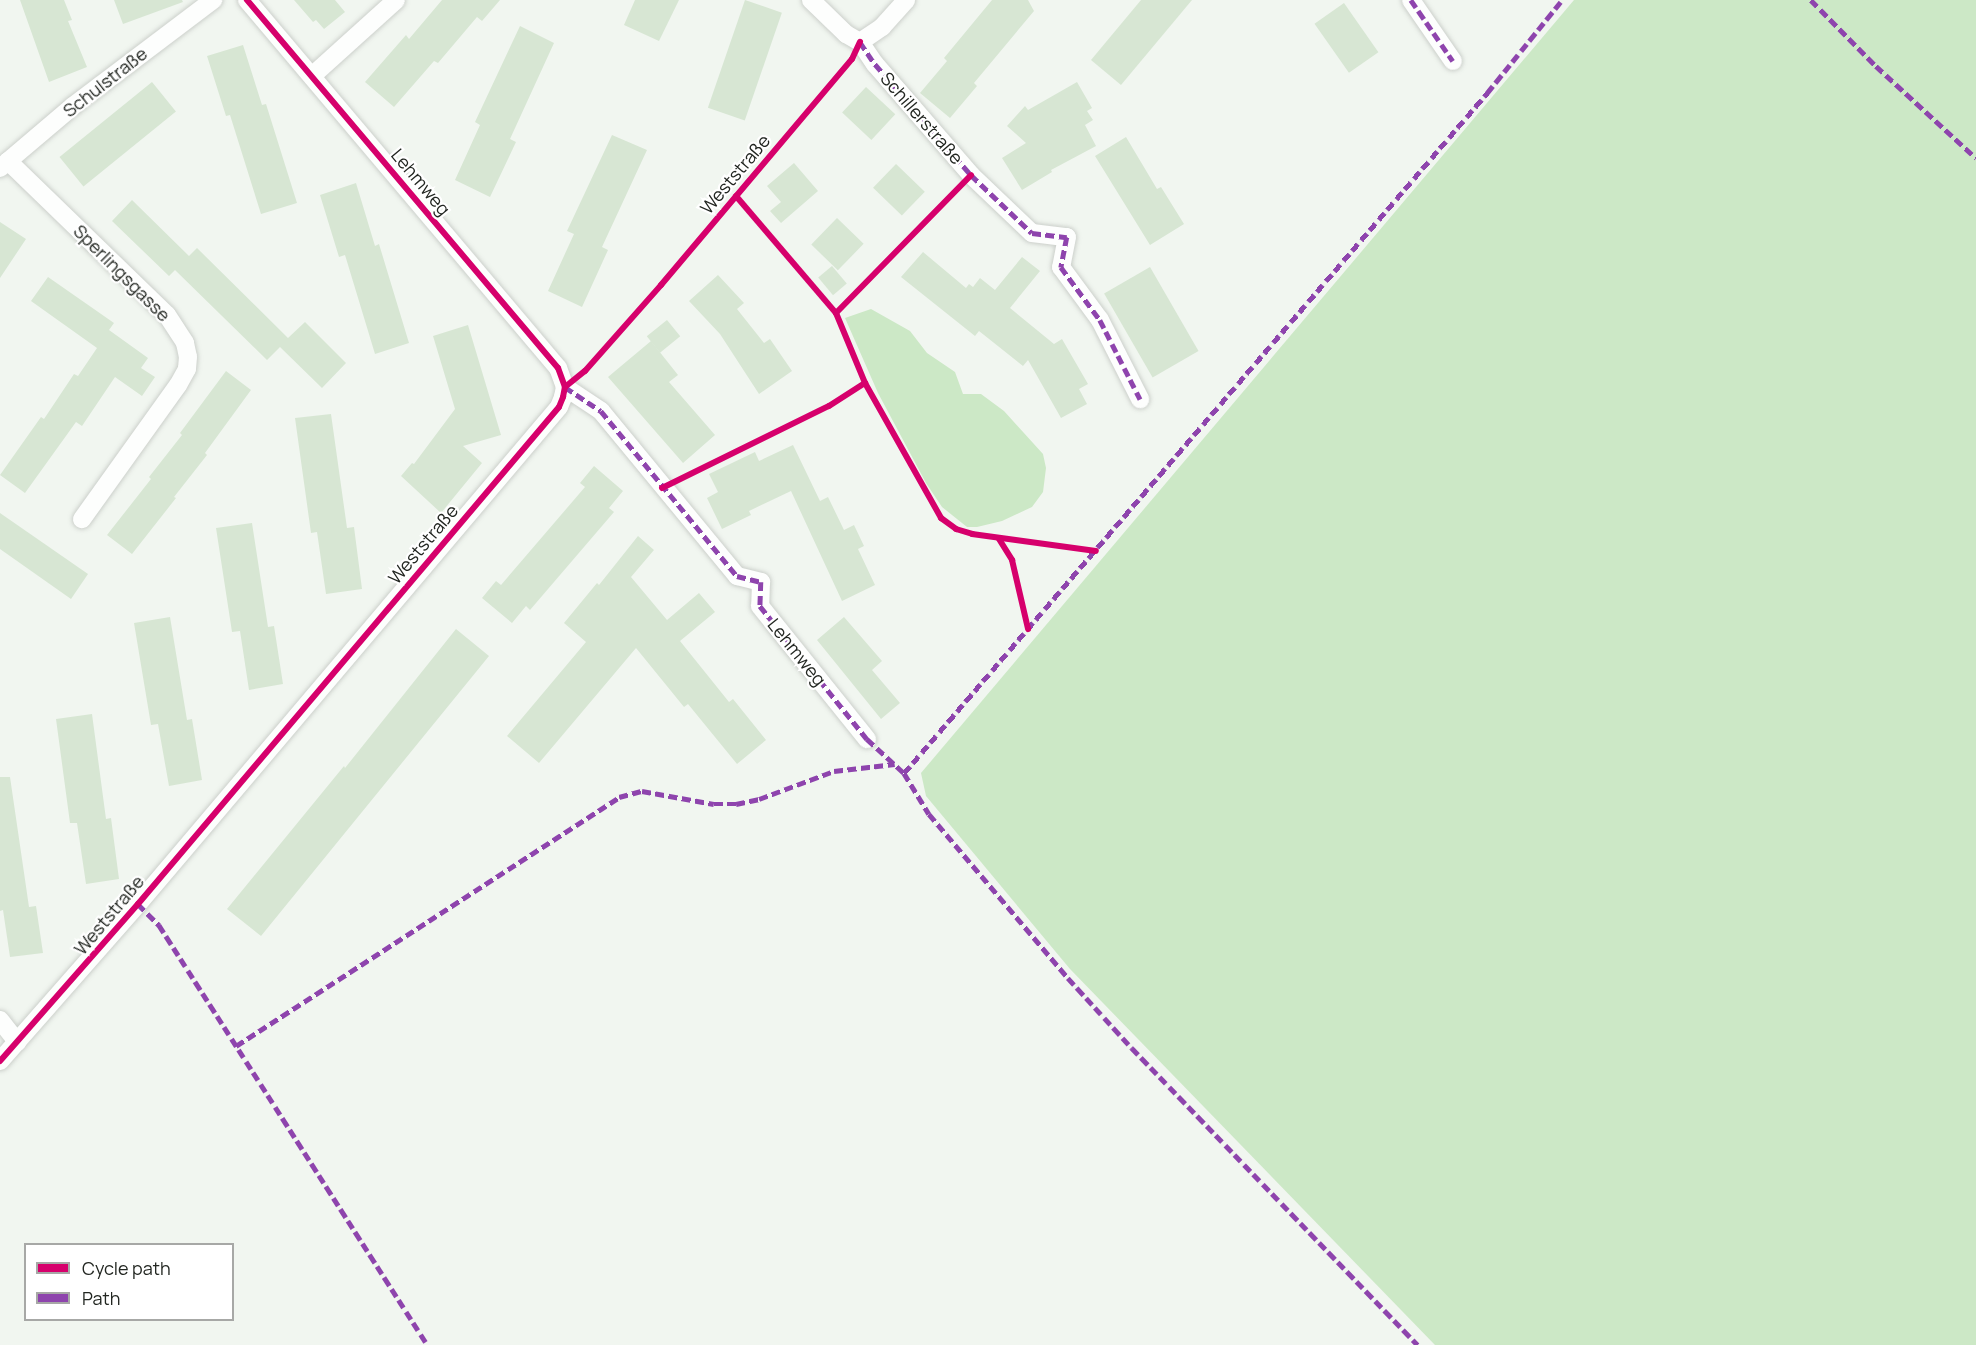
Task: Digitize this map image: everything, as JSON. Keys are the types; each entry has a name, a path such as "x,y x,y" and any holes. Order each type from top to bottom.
{"street":[{"name":"Schulstraße","path":"4,164 92,91 213,0"},
{"name":"Lehmweg","path":"247,0 558,368 565,387 601,411 737,576 761,582 760,606 867,739"},
{"path":"312,76 396,0"},
{"name":"Schillerstraße","path":"811,0 846,34 860,42 875,64 971,175 1032,233 1067,237 1061,267 1100,320 1140,399"},
{"path":"860,42 882,27 906,0"},
{"path":"1410,0 1453,61"},
{"name":"Sperlingsgasse","path":"4,164 167,315 185,343 188,357 187,369 178,386 82,519"},
{"name":"Weststraße","path":"0,1061 131,912 559,407 565,387"},
{"path":"0,1020 17,1042"}],"green space":[{"path":"1574,0 1976,0 1976,1345 1435,1345 1070,969 926,796 921,773"},
{"path":"871,309 910,331 927,353 955,372 963,394 981,394 1004,411 1043,454 1046,468 1043,492 1032,507 1002,521 967,527 942,507 926,483 878,393 845,318"}],"building":[{"path":"20,0 64,0 72,20 68,21 87,67 49,82"},
{"path":"114,0 182,0 183,2 123,24"},
{"path":"294,0 335,0 345,12 324,29 316,20 313,22"},
{"path":"442,0 500,0 482,21 477,17 438,63 434,61 394,107 365,82 406,35 409,39"},
{"path":"635,0 679,0 659,41 624,25"},
{"path":"745,0 782,13 745,120 708,108"},
{"path":"992,0 1028,0 1034,11 974,83 977,86 950,118 920,93 947,61 944,58"},
{"path":"1141,0 1192,0 1121,85 1091,60"},
{"path":"1344,3 1378,52 1349,73 1315,24"},
{"path":"520,26 554,43 510,139 516,142 490,197 455,180 480,125 475,122"},
{"path":"243,45 262,105 266,104 297,203 261,214 230,115 226,116 207,56"},
{"path":"152,82 176,112 83,186 60,157"},
{"path":"1077,82 1092,108 1087,111 1093,120 1085,125 1096,146 1051,170 1052,172 1022,190 1002,158 1026,143 1007,126 1025,106 1028,110"},
{"path":"866,87 895,114 871,140 842,113"},
{"path":"612,135 647,150 602,247 608,250 582,307 548,291 574,234 567,231"},
{"path":"1126,137 1157,189 1161,187 1184,224 1150,245 1095,156"},
{"path":"794,163 818,191 781,223 770,211 781,202 767,186"},
{"path":"896,164 925,192 902,216 873,188"},
{"path":"356,183 375,246 379,244 409,343 375,354 345,255 339,257 320,195"},
{"path":"132,200 189,256 197,248 288,338 305,322 346,363 322,388 280,347 267,360 175,270 169,276 112,221"},
{"path":"837,218 864,244 838,270 811,245"},
{"path":"0,222 26,239 0,278"},
{"path":"923,252 966,288 969,284 973,287 980,278 995,290 1022,257 1040,271 1010,308 1054,344 1062,339 1088,384 1079,389 1087,404 1061,418 1028,360 1023,366 979,331 975,336 901,277"},
{"path":"832,266 847,284 833,295 818,278"},
{"path":"1150,267 1198,351 1153,378 1104,294"},
{"path":"718,275 744,303 737,309 764,343 770,339 792,371 759,394 720,334 689,301"},
{"path":"48,277 114,323 109,330 148,358 141,368 155,377 142,396 115,377 82,426 76,422 25,493 0,475 41,417 44,419 74,374 78,376 97,348 31,301"},
{"path":"667,320 680,336 660,353 647,336"},
{"path":"468,325 501,435 463,446 482,463 441,513 401,476 412,463 414,464 455,409 433,336"},
{"path":"651,341 678,375 669,382 715,435 683,463 608,377"},
{"path":"226,371 251,390 205,453 207,455 174,497 176,498 132,554 107,535 151,479 149,477 182,435 180,433"},
{"path":"331,414 347,528 354,527 362,589 326,594 317,532 311,533 295,418"},
{"path":"793,445 820,501 828,497 844,530 854,525 864,546 858,549 875,585 842,601 791,491 749,511 751,515 722,529 707,498 718,492 709,474 755,452 759,461"},
{"path":"594,466 623,491 609,508 614,512 530,610 526,606 512,623 482,598 496,581 501,585 585,487 580,483"},
{"path":"0,513 88,574 71,599 0,549"},
{"path":"252,523 268,627 274,626 283,684 249,690 240,631 232,632 216,528"},
{"path":"638,536 654,550 631,577 667,620 699,593 715,612 680,641 729,702 733,699 766,740 737,764 688,704 684,707 636,648 539,763 507,736 586,642 564,623 597,583 599,585"},
{"path":"170,617 187,720 192,719 202,780 169,786 158,724 151,725 134,623"},
{"path":"844,617 882,661 872,670 900,703 881,719 817,640"},
{"path":"456,629 489,656 261,936 227,909 344,766 345,768"},
{"path":"92,714 106,819 111,818 119,879 86,884 77,823 70,823 56,719"},
{"path":"0,777 10,777 29,907 36,906 43,953 10,957 3,910 0,911"}],"marked path":[{"path":"1411,0 1453,61"},
{"path":"904,773 1487,93 1562,0"},
{"path":"1811,0 1876,66 1976,158"},
{"path":"860,42 875,64 971,175 1032,233 1067,237 1061,267 1100,320 1140,399"},
{"path":"565,387 601,411 737,576 761,582 760,606 867,739 904,773 929,814 1068,978 1132,1048 1418,1345"},
{"path":"236,1046 619,797 642,791 714,804 736,804 759,799 834,771 895,764"},
{"path":"138,904 159,925 428,1345"}],"cycle path":[{"path":"0,1061 138,904 559,407 563,397 565,387 558,368 247,0"},
{"path":"565,387 585,371 661,285 852,59 860,42"},
{"path":"836,313 971,175"},
{"path":"736,196 836,313 865,383 941,518 956,529 972,534 1096,551"},
{"path":"662,488 829,406 865,383"},
{"path":"999,539 1012,560 1028,629"}]}
